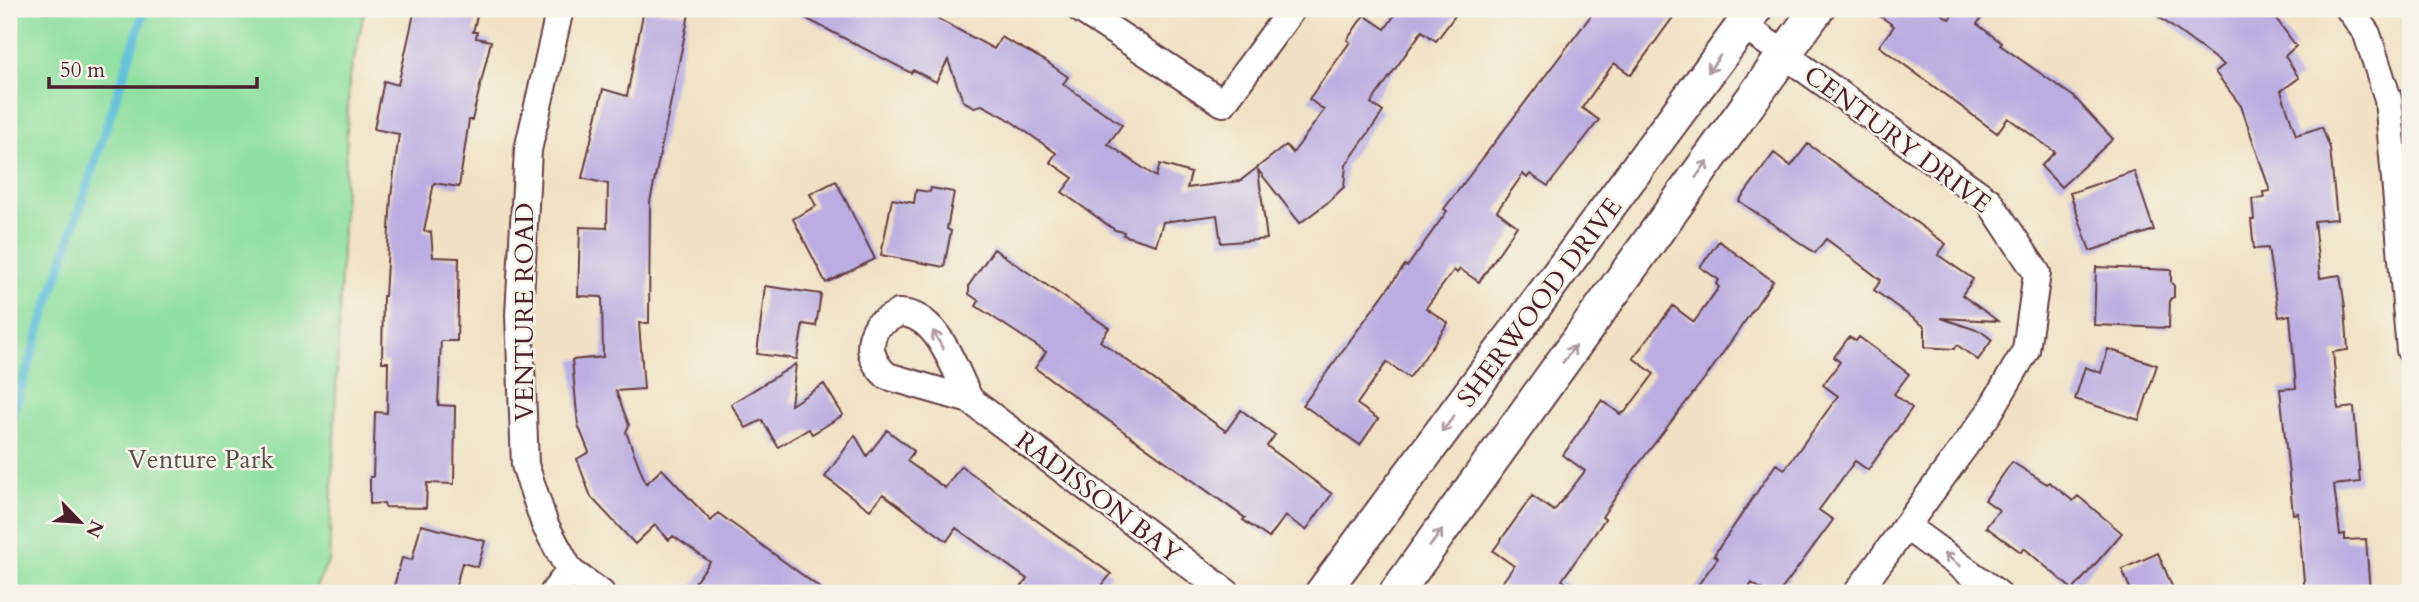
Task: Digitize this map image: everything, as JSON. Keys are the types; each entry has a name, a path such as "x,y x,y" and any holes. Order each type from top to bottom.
{"street":[{"name":"VENTURE ROAD","path":"560,9 527,150 519,315 525,465 545,525 570,571 601,593"},
{"path":"1080,9 1223,103 1292,9"},
{"name":"SHERWOOD DRIVE","path":"1395,593 1817,9"},
{"path":"2349,9 2367,34 2388,99 2410,350"},
{"name":"SHERWOOD DRIVE","path":"1322,593 1749,17"},
{"name":"CENTURY DRIVE","path":"1749,17 1785,55 1989,201 2037,273 2026,350 1989,413 1865,591"},
{"name":"RADISSON BAY","path":"970,400 1227,593"},
{"path":"1908,527 1997,593"},
{"path":"553,593 570,571"}],"green space":[{"name":"Venture Park","path":"9,9 365,9 349,81 329,560 313,593 9,593"}],"building":[{"path":"415,9 462,9 478,12 473,32 477,32 476,38 491,41 472,120 469,120 459,187 434,183 424,231 431,232 433,257 459,258 457,341 441,341 438,405 455,406 454,484 427,483 426,508 370,504 375,412 387,413 388,362 382,362 383,296 399,134 374,129 384,81 398,85"},
{"path":"644,9 689,14 650,202 649,323 639,323 644,389 616,391 629,425 626,432 646,484 662,469 711,521 718,513 827,593 706,593 693,585 710,562 673,536 669,540 655,525 635,544 591,497 577,459 589,452 578,425 572,360 603,357 602,297 578,296 580,227 607,228 608,184 582,178 603,89 627,96"},
{"path":"788,9 944,9 938,19 994,49 1001,37 1044,60 1068,77 1063,84 1122,125 1108,144 1156,177 1160,164 1191,173 1187,188 1240,181 1286,145 1293,153 1324,110 1309,99 1350,42 1347,40 1364,15 1385,29 1396,13 1391,9 1460,9 1436,41 1422,31 1371,103 1383,112 1346,165 1344,187 1327,203 1300,223 1258,170 1267,239 1221,243 1217,215 1163,222 1156,245 1123,235 1124,232 1115,230 1062,192 1073,178 1050,162 1056,153 1005,117 982,105 974,107 963,101 948,60 936,82 913,70 911,73"},
{"path":"1596,9 1679,9 1631,75 1614,63 1582,108 1599,120 1548,186 1530,174 1527,178 1523,174 1497,211 1517,226 1479,282 1460,269 1457,273 1454,270 1426,308 1448,323 1422,361 1409,378 1387,362 1357,404 1378,419 1360,445 1303,405 1405,265 1407,267 1447,211 1444,209"},
{"path":"1870,9 1935,9 1949,19 1956,9 1988,9 1977,24 2002,43 2000,45 2074,97 2113,139 2061,187 2041,166 2055,152 2008,118 1997,133 1879,46 1894,26"},
{"path":"2148,9 2269,9 2296,46 2285,56 2299,78 2281,91 2296,135 2322,127 2330,148 2337,219 2314,221 2320,278 2340,275 2345,307 2348,350 2333,352 2338,409 2354,407 2360,482 2334,485 2340,535 2345,534 2345,540 2366,539 2370,593 2305,593 2298,513 2293,514 2280,389 2296,388 2290,315 2279,317 2268,248 2254,249 2251,220 2254,220 2252,199 2264,198 2263,192 2270,191 2241,106 2215,72 2224,65"},
{"path":"1808,144 1946,244 1938,255 1973,279 1962,295 1998,321 1941,318 1982,332 1992,340 1978,360 1957,345 1954,349 1925,347 1925,327 1874,290 1881,280 1826,239 1815,253 1739,201 1774,153 1791,166"},
{"path":"2134,171 2154,230 2090,251 2070,193"},
{"path":"836,181 875,259 826,283 793,219 816,206 810,194"},
{"path":"931,188 954,192 947,229 951,231 944,267 881,255 892,199 914,203 916,190 930,192"},
{"path":"1719,241 1773,281 1711,370 1634,470 1602,517 1605,519 1562,580 1580,593 1514,593 1501,584 1514,566 1493,551 1532,496 1554,511 1585,471 1563,455 1602,400 1620,414 1625,412 1654,374 1633,358 1673,306 1694,322 1719,287 1716,284 1719,280 1700,267"},
{"path":"994,249 1109,328 1100,341 1226,431 1241,410 1275,435 1267,446 1332,494 1306,530 1285,516 1269,538 1035,368 1046,352 976,306 979,301 969,294 969,285"},
{"path":"2096,267 2171,270 2174,297 2170,299 2169,328 2094,325"},
{"path":"765,286 821,294 816,326 803,324 797,359 757,354"},
{"path":"1849,337 1856,341 1859,337 1909,374 1894,394 1912,408 1868,470 1855,461 1819,510 1833,520 1779,593 1767,593 1752,583 1745,593 1692,593 1718,558 1714,555 1776,464 1785,469 1838,396 1823,385 1840,362 1834,357"},
{"path":"2108,349 2157,365 2139,420 2075,399 2085,367 2101,373"},
{"path":"796,364 791,405 824,384 843,415 812,434 809,429 778,447 762,420 746,428 731,404"},
{"path":"887,430 914,451 907,461 945,488 961,466 1111,574 1096,593 1017,593 1027,579 956,528 947,541 883,494 870,510 825,477 855,435 867,456"},
{"path":"2012,462 2047,484 2049,482 2073,501 2078,496 2122,533 2073,590 2024,548 2021,552 1986,527 1999,510 1985,500"},
{"path":"421,525 485,541 478,567 462,563 454,593 392,593 402,558 412,560"},
{"path":"2158,553 2175,593 2132,593 2122,569"}],"waterway":[{"path":"9,424 145,9"}]}
